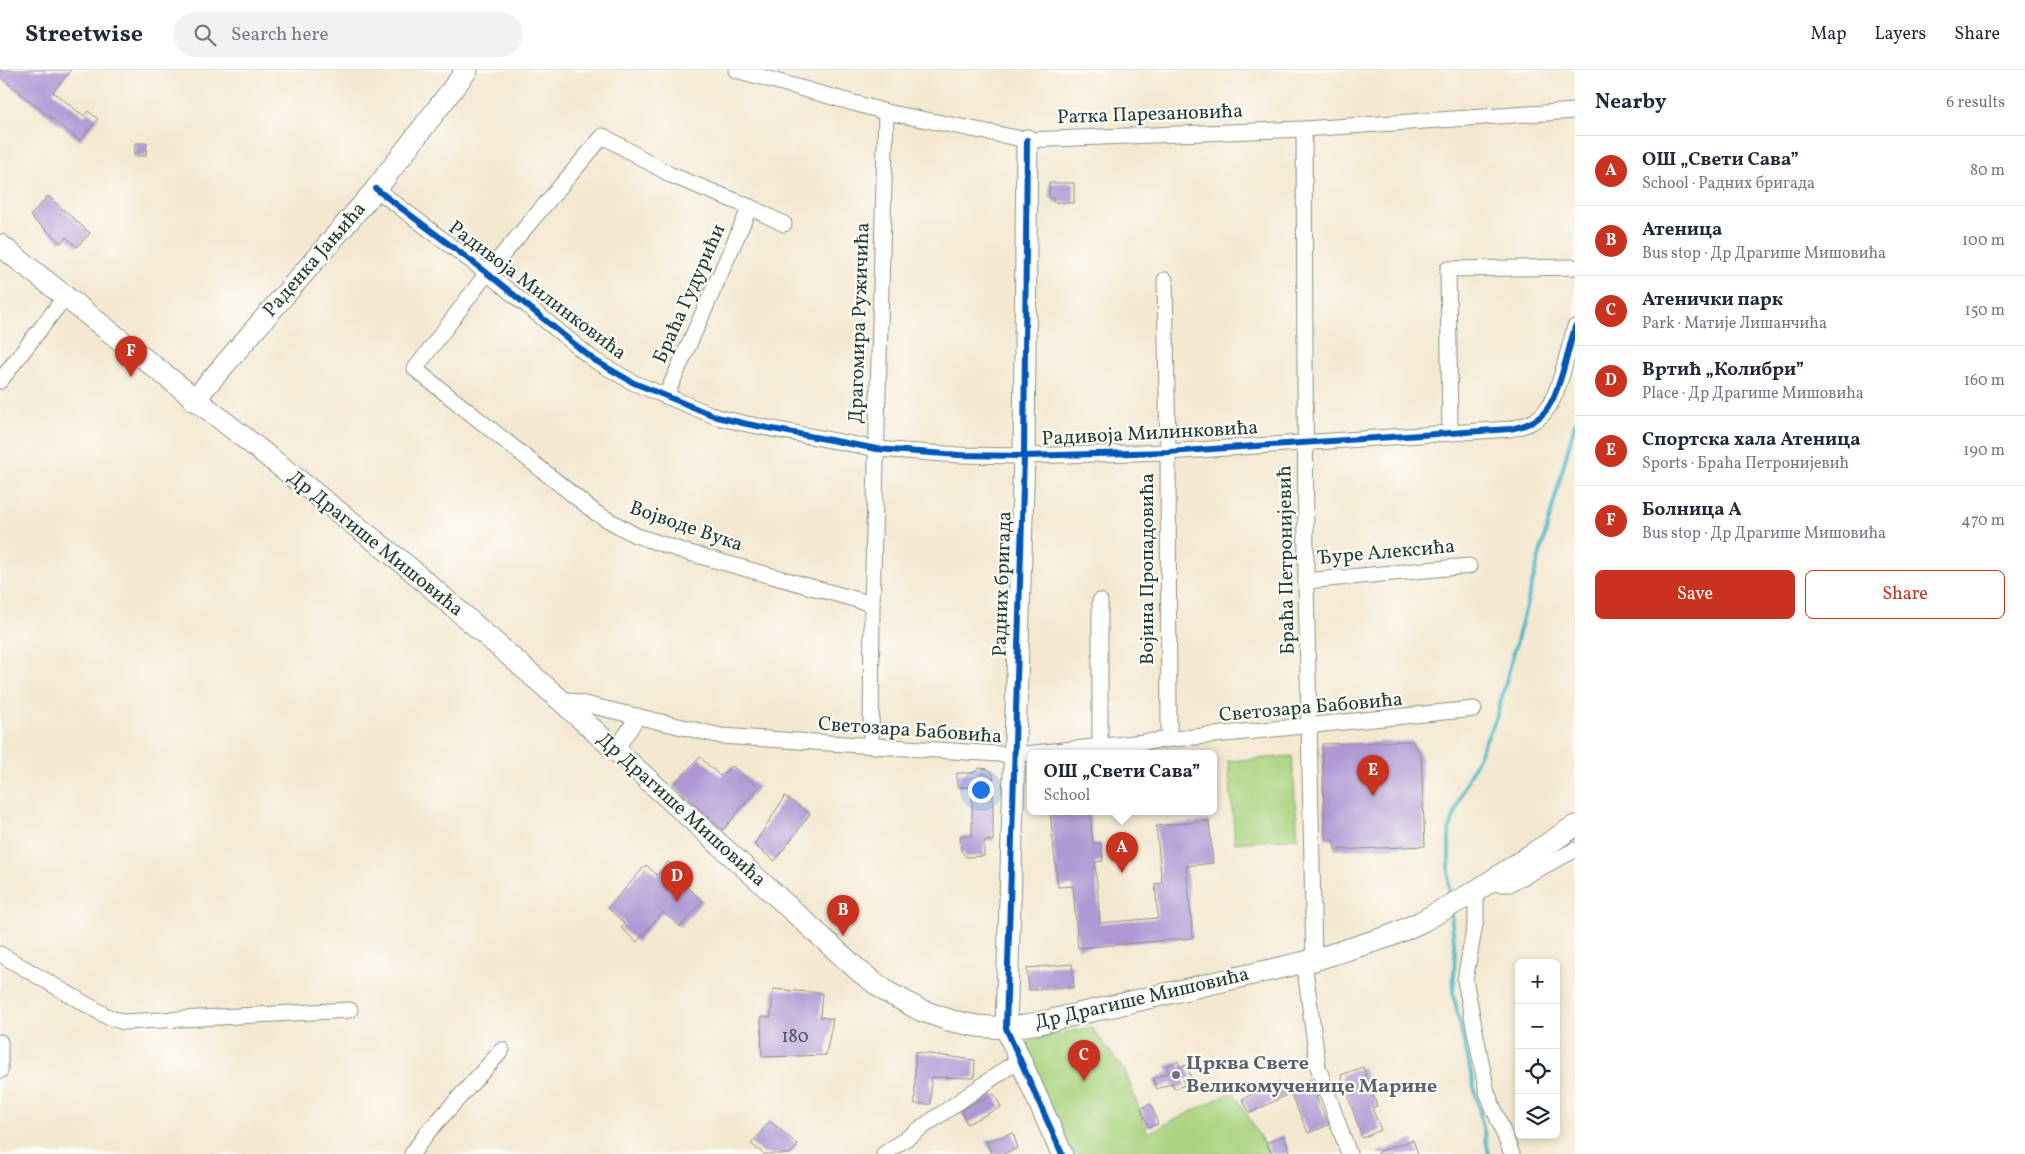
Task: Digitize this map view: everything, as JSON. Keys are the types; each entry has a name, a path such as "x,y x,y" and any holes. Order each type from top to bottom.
{"main road":[{"name":"Раденка Јањића","path":"194,400 376,189 468,70"},
{"name":"Радних бригада","path":"1006,1028 1024,456 1027,140"},
{"name":"Др Драгише Мишовића","path":"0,245 406,566 558,697 859,971 902,1000 936,1016 967,1024 1006,1028 1046,1022 1309,961 1382,939 1435,914 1479,889 1575,826"},
{"path":"1006,1028 1062,1154"}],"street":[{"name":"Ратка Парезановића","path":"736,70 886,112 1027,140 1304,129 1575,111"},
{"name":"Драгомира Ружичића","path":"871,745 872,604 886,112"},
{"name":"Браћа Петронијевић","path":"1304,129 1306,580 1310,726 1309,961 1318,1068 1350,1154"},
{"path":"487,273 603,136 670,175 750,207 784,224"},
{"name":"Радивоја Милинковића","path":"376,189 487,273 594,360 634,382 716,417 877,449 959,455 1024,456 1168,452 1510,429 1526,426 1546,410 1554,395 1575,327"},
{"name":"Браћа Гудурићи","path":"666,396 750,207"},
{"path":"1450,433 1448,269 1575,267"},
{"name":"Војводе Вука","path":"487,273 415,369 596,513 636,534 686,552 872,604"},
{"name":"Војина Пропадовића","path":"1165,280 1169,738"},
{"path":"0,381 66,297"},
{"name":"Ђуре Алексића","path":"1306,580 1469,566"},
{"path":"1100,600 1100,746"},
{"name":"Светозара Бабовића","path":"558,697 721,736 1014,755 1027,754"},
{"name":"Светозара Бабовића","path":"1062,750 1474,709"},
{"path":"616,750 638,716"},
{"path":"1512,1154 1487,1092 1465,980 1476,920 1479,889 1499,884 1510,884 1575,850"},
{"path":"0,954 108,1017 123,1022 350,1010"},
{"path":"0,1042 0,1071"},
{"path":"412,1154 427,1133 502,1050"},
{"path":"884,1154 1020,1060"}],"green space":[{"path":"1292,756 1298,838 1235,843 1228,761"},
{"path":"1091,1027 1125,1071 1148,1133 1233,1091 1270,1154 1069,1154 1061,1141 1028,1050 1028,1043 1034,1039"}],"building":[{"path":"0,70 71,70 53,92 84,116 88,111 98,119 80,141 0,77"},
{"path":"135,143 147,143 146,156 134,156"},
{"path":"1049,183 1074,183 1074,203 1053,202 1053,198 1049,198"},
{"path":"48,196 90,233 77,247 66,237 61,243 30,216"},
{"path":"1412,741 1421,755 1425,846 1335,850 1334,841 1325,838 1322,744"},
{"path":"700,757 720,776 732,766 759,787 723,830 673,785"},
{"path":"979,768 988,769 993,774 993,841 984,841 984,856 966,857 961,851 960,836 972,836 972,787 957,787 957,773 974,773"},
{"path":"785,796 810,814 775,861 754,845"},
{"path":"1050,815 1090,815 1093,844 1101,843 1103,861 1095,862 1100,923 1158,918 1155,884 1162,883 1156,826 1209,821 1213,863 1186,866 1193,938 1078,948 1073,886 1058,887"},
{"path":"668,862 684,876 680,881 703,901 680,927 663,912 637,942 621,928 625,924 608,908 646,865 657,875"},
{"path":"1072,964 1074,987 1029,990 1027,968"},
{"path":"773,989 822,993 820,1017 833,1019 826,1055 762,1057 761,1017 771,1017"},
{"path":"915,1052 975,1060 974,1078 931,1077 931,1104 915,1104"},
{"name":"Црква Свете Великомученице Марине","path":"1178,1061 1180,1067 1186,1065 1191,1077 1183,1080 1185,1085 1174,1089 1172,1083 1157,1089 1153,1079 1169,1072 1166,1066"},
{"path":"1363,1067 1377,1106 1372,1108 1381,1130 1362,1138 1341,1075"},
{"path":"1311,1079 1318,1096 1316,1097 1329,1125 1308,1133 1289,1090"},
{"path":"1279,1082 1285,1096 1250,1113 1242,1099"},
{"path":"994,1094 1001,1107 967,1124 961,1111"},
{"path":"1151,1104 1158,1124 1148,1127 1141,1108"},
{"path":"770,1121 798,1145 790,1154 764,1154 751,1144"},
{"path":"1013,1133 1018,1148 1002,1154 992,1154 986,1141"},
{"path":"1283,1135 1290,1151 1284,1154 1272,1154 1266,1143"},
{"path":"1413,1140 1418,1154 1378,1154 1378,1152"}],"waterway":[{"path":"1449,898 1449,831 1464,787 1496,719 1575,423"},
{"path":"1451,913 1455,953 1453,993 1489,1154"}],"cycle path":[{"path":"1027,140 1024,456 1006,1028 1062,1154"},
{"path":"376,189 487,273 594,360 634,383 717,417 877,449 959,455 1024,456 1168,452 1510,429 1535,420 1547,409 1560,381 1575,327"}],"place":[{"name":"Болница А","path":"131,377"},
{"name":"Спортска хала Атеница","path":"1373,796"},
{"name":"ОШ „Свети Сава”","path":"1122,873"},
{"name":"Вртић „Колибри”","path":"677,902"},
{"name":"Атеница","path":"843,936"},
{"name":"Црква Свете Великомученице Марине","path":"1176,1075"},
{"name":"Атенички парк","path":"1084,1081"}]}
